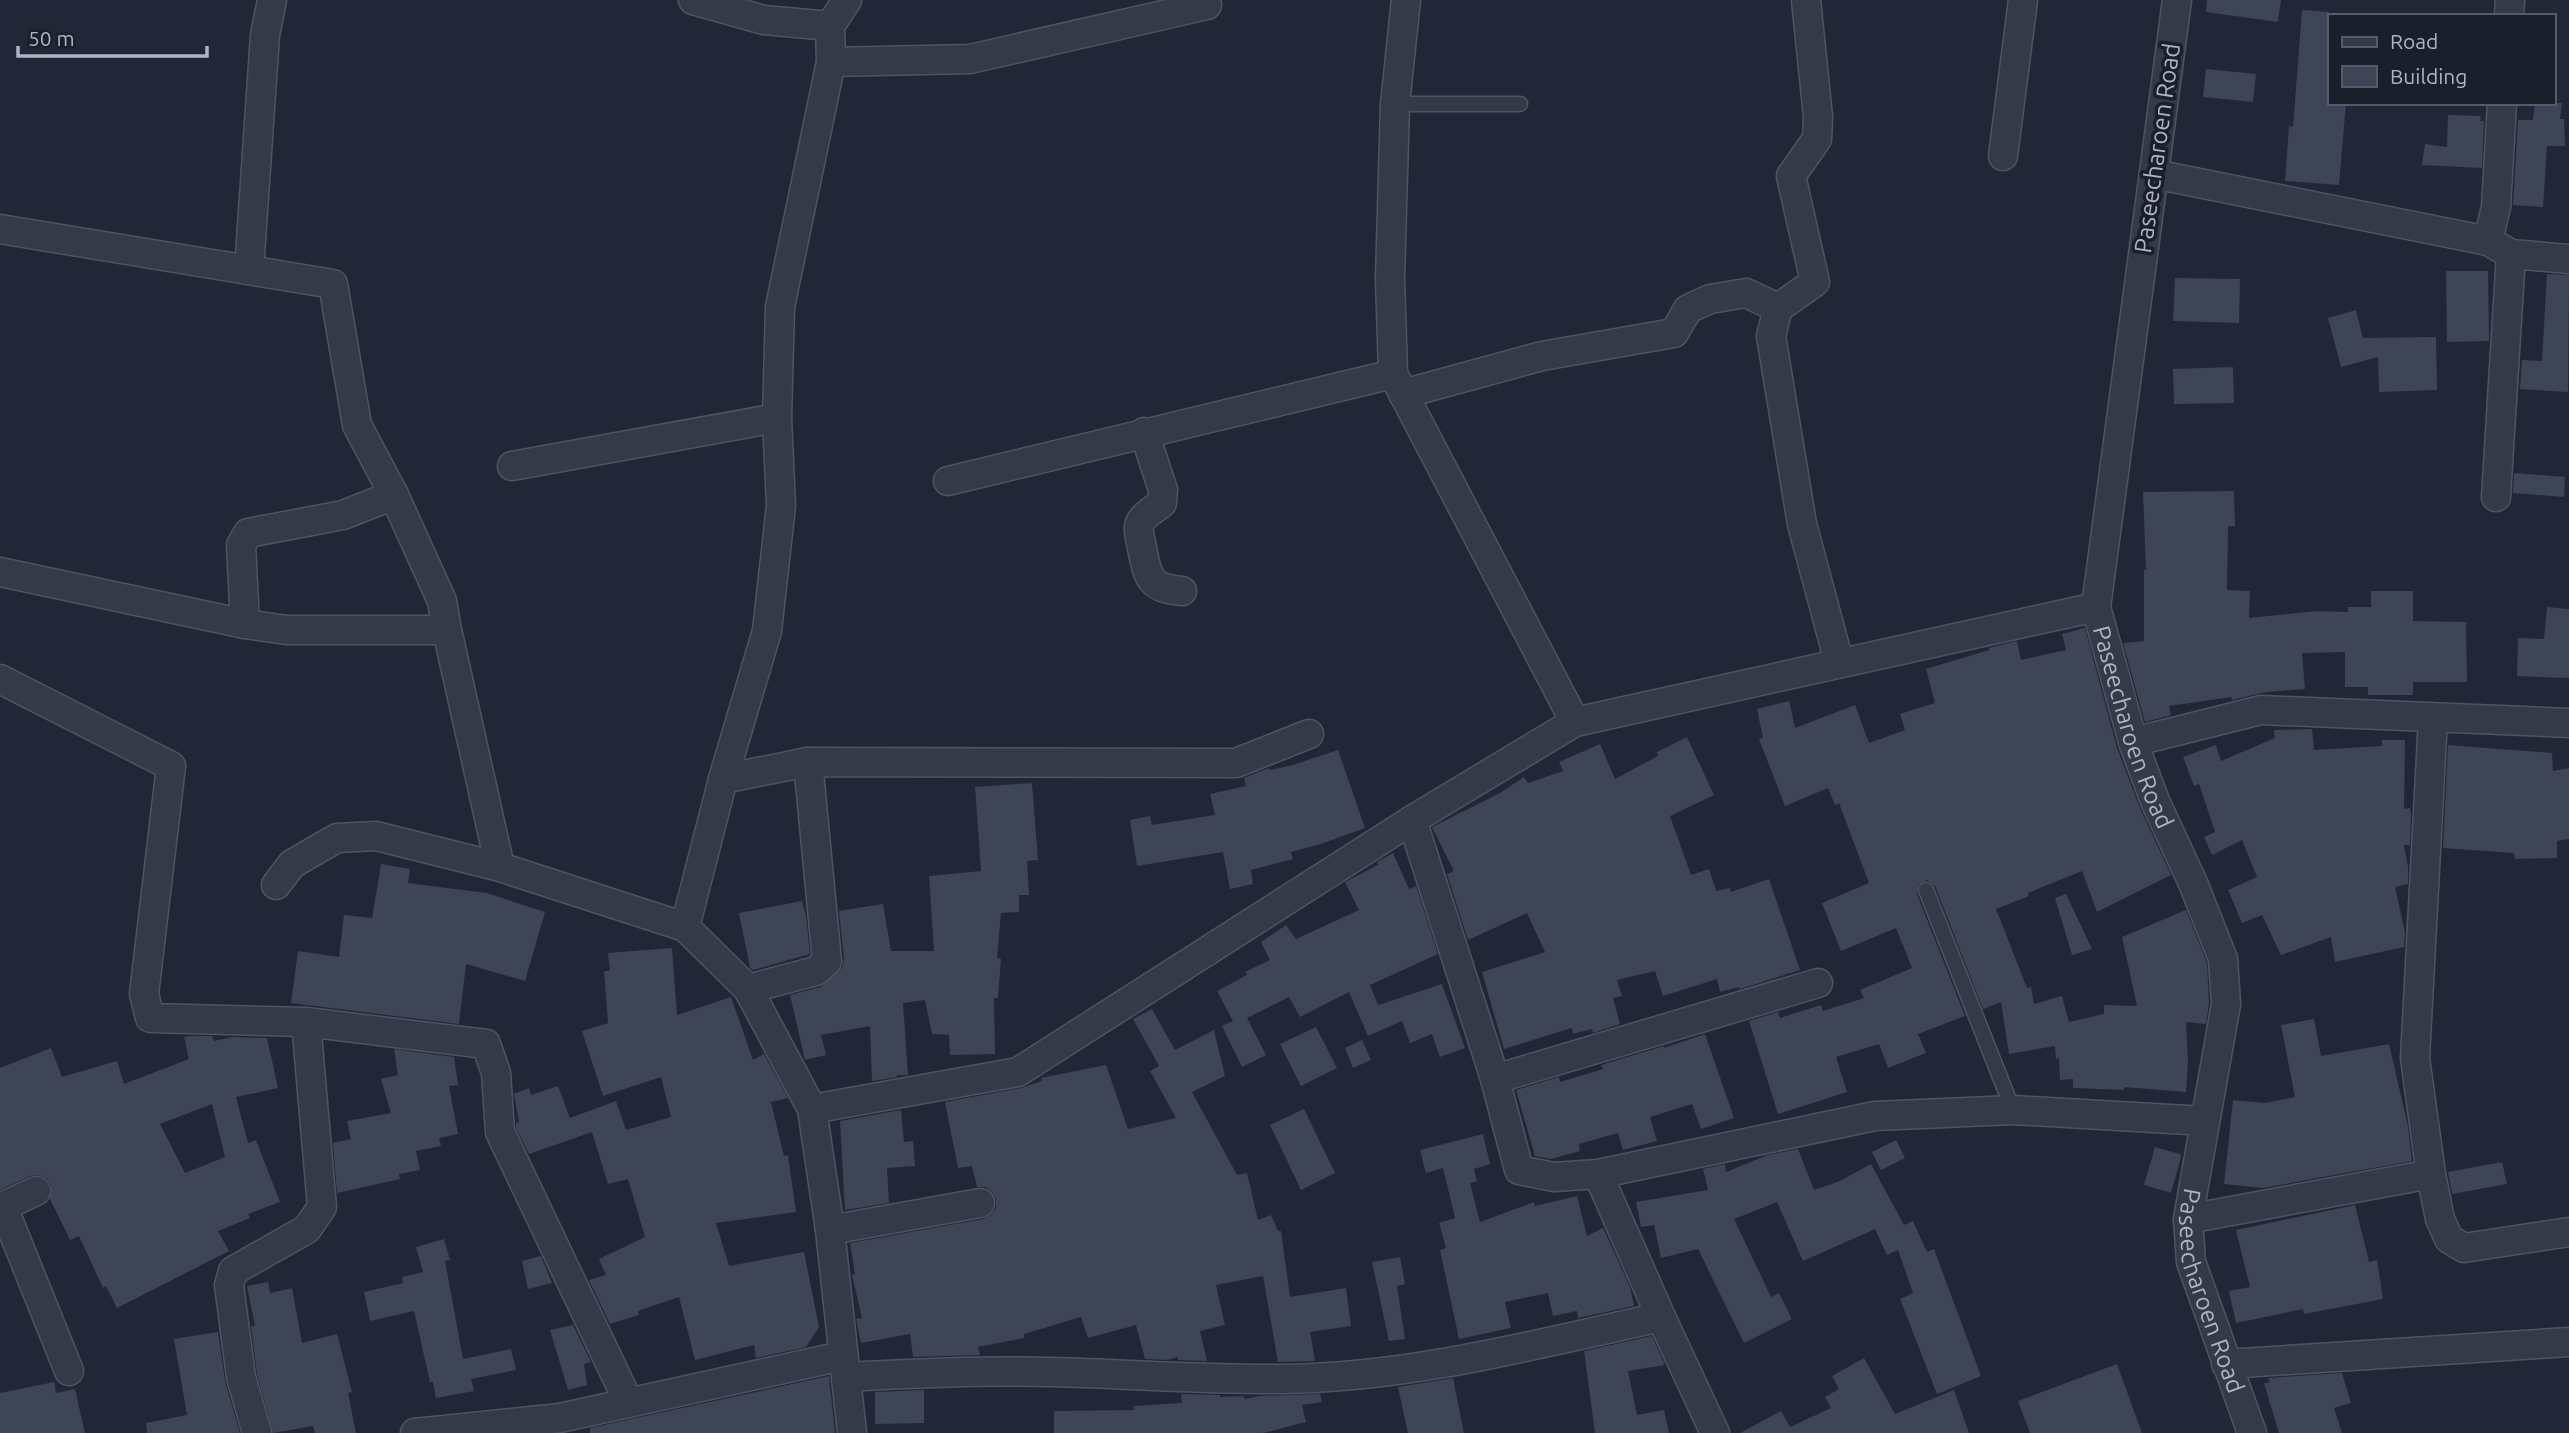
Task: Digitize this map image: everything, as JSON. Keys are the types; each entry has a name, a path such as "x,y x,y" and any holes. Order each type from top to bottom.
{"street":[{"path":"249,270 265,35 272,0"},
{"path":"693,0 764,20 830,26"},
{"path":"685,927 723,779 767,631 781,506 777,418 780,307 831,62 830,26 847,0"},
{"path":"1406,0 1395,104 1391,278 1398,384 1576,722"},
{"path":"1806,0 1818,117 1817,139 1791,176 1815,282 1778,308 1771,335 1802,524 1839,662"},
{"path":"2003,156 2023,0"},
{"name":"Paseecharoen Road","path":"2177,0 2096,607 2133,742 2155,801 2224,959 2225,1004 2188,1219 2191,1262 2252,1433"},
{"path":"831,62 970,59 1206,5"},
{"path":"2496,497 2500,248 2496,207 2502,105"},
{"path":"2154,174 2500,248 2569,259"},
{"path":"1,234 333,284 358,425 394,495 442,601 500,867"},
{"path":"948,481 1144,432 1674,333 1688,309 1710,299 1746,293 1778,308"},
{"path":"512,466 777,418"},
{"path":"1144,432 1163,490 1162,503 1144,517 1139,526 1147,576 1155,585 1182,592"},
{"path":"245,624 241,545 248,533 343,515 394,495"},
{"path":"0,572 245,624 286,630 447,631"},
{"path":"812,1109 1018,1072 1412,821 1576,722 2096,607"},
{"path":"0,679 171,766 144,994 150,1018 306,1022 486,1044 496,1073 500,1132 629,1403"},
{"path":"2133,742 2261,710 2569,723"},
{"path":"2433,718 2415,1038 2416,1077 2440,1219 2449,1238 2459,1248 2569,1232"},
{"path":"723,779 808,762 1236,763 1309,734"},
{"path":"748,989 816,971 827,961 808,762"},
{"path":"1412,821 1495,1079 1519,1170 1554,1177 1598,1174 1875,1116 2013,1110 2205,1121"},
{"path":"276,885 292,863 337,838 376,836 500,867 685,927 748,989 812,1109 830,1230 852,1433"},
{"path":"1495,1079 1818,983"},
{"path":"257,1433 241,1377 229,1285 233,1271 307,1229 322,1207 306,1022"},
{"path":"1598,1174 1715,1433"},
{"path":"2188,1219 2431,1174"},
{"path":"36,1191 1,1207 69,1370"},
{"path":"830,1230 980,1203"},
{"path":"415,1433 560,1418 629,1403 844,1366 941,1372 1048,1372 1285,1379 1377,1373 1461,1360 1661,1317"},
{"path":"2226,1364 2569,1342"}],"lane":[{"path":"1395,104 1520,104"},
{"path":"1926,890 2013,1110"}],"building":[{"path":"2207,0 2281,0 2278,22 2206,12"},
{"path":"2302,10 2329,12 2328,105 2346,105 2339,185 2285,181 2289,126 2293,127"},
{"path":"2206,69 2256,74 2253,102 2203,97"},
{"path":"2562,103 2560,119 2564,119 2565,146 2547,146 2543,207 2513,205 2518,120 2533,120 2535,105"},
{"path":"2448,115 2481,116 2480,121 2484,121 2482,168 2422,165 2425,144 2447,147"},
{"path":"2446,271 2488,271 2489,341 2447,342"},
{"path":"2547,274 2569,275 2568,392 2520,389 2522,360 2542,361"},
{"path":"2175,278 2240,279 2239,323 2173,321"},
{"path":"2356,310 2363,338 2436,337 2437,390 2379,392 2378,357 2341,367 2328,318"},
{"path":"2233,367 2234,403 2174,404 2173,369"},
{"path":"2514,473 2565,477 2564,497 2513,493"},
{"path":"2234,491 2235,526 2228,526 2227,590 2250,591 2249,618 2317,611 2348,612 2348,607 2371,607 2371,591 2413,591 2413,621 2466,622 2467,682 2413,682 2413,695 2368,695 2368,687 2345,687 2345,652 2302,653 2305,689 2169,706 2171,715 2145,722 2123,643 2144,641 2146,570 2143,492"},
{"path":"2547,607 2569,609 2569,678 2517,676 2518,638 2544,639"},
{"path":"2085,628 2117,748 2140,808 2171,875 2097,912 2082,871 1996,909 2027,988 2031,987 2034,1004 2062,996 2069,1022 2104,1014 2104,1005 2137,1006 2122,937 2186,910 2207,963 2209,1003 2206,1024 2186,1022 2186,1092 2124,1087 2124,1090 2073,1088 2073,1079 2060,1080 2059,1058 2056,1059 2055,1046 2009,1054 2001,1002 1983,1009 1935,886 1927,880 1918,885 1917,894 1965,1016 1918,1034 1926,1053 1888,1068 1879,1044 1836,1057 1847,1092 1778,1114 1749,1021 1778,1012 1780,1018 1821,1005 1823,1011 1864,998 1860,990 1912,968 1896,928 1841,951 1822,903 1869,883 1839,803 1835,805 1828,788 1785,806 1759,739 1763,738 1757,709 1789,701 1795,728 1855,705 1869,743 1905,730 1900,714 1935,703 1926,669 2017,641 2021,660 2066,650 2062,634"},
{"path":"2312,729 2314,750 2382,746 2382,740 2405,740 2404,809 2410,808 2411,815 2410,845 2404,845 2408,884 2395,887 2405,932 2404,947 2335,962 2331,937 2281,955 2262,915 2242,923 2228,890 2257,877 2242,840 2212,855 2204,837 2215,832 2199,784 2194,786 2183,757 2216,745 2221,761 2275,738 2274,730"},
{"path":"1687,737 1714,795 1670,816 1691,875 1709,869 1716,891 1730,888 1731,892 1769,879 1800,970 1740,989 1739,987 1720,992 1717,979 1663,996 1655,971 1617,980 1622,996 1613,998 1620,1024 1593,1033 1592,1029 1573,1034 1572,1028 1504,1049 1482,972 1545,952 1527,913 1468,940 1447,874 1454,871 1432,827 1500,793 1524,777 1528,783 1563,771 1559,762 1600,744 1615,779 1658,756 1657,752"},
{"path":"2448,745 2552,753 2553,771 2569,768 2569,839 2557,841 2557,858 2515,859 2514,853 2443,848"},
{"path":"1338,750 1365,828 1291,852 1293,859 1251,870 1253,884 1230,889 1223,852 1137,866 1130,820 1150,816 1152,825 1215,815 1210,794 1246,786 1244,778 1269,768 1270,770 1293,765"},
{"path":"1032,783 1038,860 1027,861 1029,895 1019,895 1019,912 1001,913 997,958 1001,959 998,998 994,998 995,1054 950,1055 949,1035 932,1034 925,1000 903,1003 908,1075 872,1081 870,1026 821,1035 826,1055 805,1060 790,995 821,987 842,968 844,959 839,911 883,904 891,951 934,951 929,876 981,871 975,787"},
{"path":"1393,853 1409,889 1416,886 1438,954 1370,985 1378,1005 1442,984 1465,1048 1440,1057 1432,1034 1410,1043 1402,1021 1368,1036 1349,992 1300,1017 1289,997 1247,1018 1266,1055 1242,1067 1222,1026 1233,1021 1217,991 1247,975 1245,972 1270,960 1261,942 1286,925 1296,939 1359,910 1345,882 1378,865 1377,862"},
{"path":"381,864 410,869 408,883 487,893 545,912 525,981 466,964 459,1024 291,1003 298,951 339,957 344,915 372,918"},
{"path":"2066,894 2092,949 2072,955 2055,898"},
{"path":"802,901 810,954 753,970 750,968 739,913"},
{"path":"672,948 677,1015 731,997 753,1060 764,1054 788,1098 771,1102 784,1156 788,1155 796,1212 716,1223 729,1266 804,1252 819,1327 806,1347 756,1358 754,1345 695,1360 679,1297 638,1311 639,1315 610,1324 589,1280 606,1275 599,1259 645,1237 628,1179 608,1184 592,1132 529,1154 516,1128 516,1123 519,1122 514,1094 529,1088 531,1095 558,1086 570,1118 616,1101 626,1130 671,1117 661,1077 603,1096 582,1031 608,1023 604,971 610,971 608,953"},
{"path":"1152,1009 1175,1050 1214,1030 1225,1076 1192,1092 1237,1175 1247,1173 1258,1220 1271,1215 1278,1231 1281,1231 1290,1297 1346,1288 1351,1326 1310,1332 1315,1361 1278,1362 1263,1276 1216,1285 1225,1325 1200,1331 1207,1361 1178,1360 1178,1357 1167,1360 1145,1359 1136,1325 1088,1338 1081,1317 1024,1334 1024,1338 978,1347 980,1355 913,1357 910,1334 861,1343 856,1319 862,1318 852,1275 855,1274 850,1243 983,1219 991,1215 996,1208 996,1199 992,1192 985,1187 977,1187 972,1166 958,1168 945,1102 1021,1088 1042,1081 1041,1078 1106,1065 1128,1129 1176,1118 1150,1071 1159,1066 1133,1019"},
{"path":"2314,1019 2321,1056 2389,1044 2408,1126 2412,1161 2263,1188 2224,1184 2233,1100 2265,1103 2295,1097 2281,1025"},
{"path":"1316,1027 1337,1068 1301,1086 1280,1044"},
{"path":"1705,1034 1734,1118 1701,1129 1692,1104 1650,1117 1657,1141 1623,1150 1618,1133 1579,1144 1580,1151 1551,1159 1535,1156 1516,1090 1559,1077 1560,1082 1603,1069 1601,1065"},
{"path":"212,1036 214,1041 233,1037 267,1038 278,1088 236,1097 248,1143 256,1140 280,1202 248,1214 250,1218 218,1231 229,1251 117,1308 106,1286 103,1288 79,1236 70,1240 50,1199 51,1185 46,1178 30,1176 0,1190 0,1068 51,1048 62,1077 117,1061 124,1084 189,1059 184,1037","holes":["212,1104 225,1157 185,1173 160,1124"]},
{"path":"1362,1040 1371,1060 1353,1068 1345,1048"},
{"path":"394,1049 454,1057 458,1085 449,1086 458,1134 439,1138 441,1146 416,1151 420,1170 399,1174 400,1179 337,1193 333,1143 351,1139 347,1121 391,1113 381,1079 398,1075"},
{"path":"1304,1109 1335,1173 1301,1190 1270,1125"},
{"path":"901,1110 904,1142 913,1141 915,1166 887,1168 889,1203 845,1210 840,1121"},
{"path":"1483,1134 1490,1164 1474,1169 1477,1181 1470,1183 1480,1222 1534,1202 1535,1206 1577,1196 1587,1236 1603,1228 1630,1287 1634,1306 1578,1318 1577,1311 1553,1316 1548,1293 1505,1302 1511,1328 1459,1339 1440,1250 1446,1248 1439,1223 1455,1218 1443,1168 1426,1173 1420,1150"},
{"path":"1896,1140 1905,1158 1881,1170 1872,1152"},
{"path":"2155,1147 2180,1154 2171,1193 2144,1185"},
{"path":"1798,1149 1814,1190 1840,1181 1871,1164 1904,1225 1913,1221 1927,1252 1934,1249 1981,1376 1937,1394 1900,1299 1913,1293 1898,1250 1887,1255 1875,1229 1803,1261 1777,1202 1734,1219 1771,1297 1779,1293 1792,1319 1744,1343 1698,1249 1661,1258 1654,1225 1641,1227 1636,1202 1708,1190 1703,1169 1725,1164 1726,1172 1768,1155"},
{"path":"2502,1162 2507,1184 2452,1194 2448,1172"},
{"path":"2355,1205 2369,1262 2377,1260 2383,1299 2304,1314 2303,1309 2236,1323 2229,1291 2250,1287 2236,1230"},
{"path":"444,1239 450,1260 445,1261 463,1359 511,1349 516,1370 471,1379 474,1391 436,1398 414,1311 370,1321 364,1292 403,1283 402,1277 423,1272 416,1247"},
{"path":"541,1256 552,1283 528,1289 522,1261"},
{"path":"1400,1257 1405,1284 1397,1286 1405,1339 1389,1341 1372,1262"},
{"path":"268,1282 270,1293 292,1288 302,1343 337,1334 352,1392 348,1393 356,1433 315,1433 313,1426 273,1433 257,1374 251,1326 255,1326 247,1286"},
{"path":"573,1325 591,1362 584,1364 587,1385 568,1390 550,1330"},
{"path":"218,1332 225,1381 240,1433 147,1433 146,1423 187,1415 174,1339"},
{"path":"1652,1336 1665,1365 1628,1371 1637,1415 1664,1410 1669,1433 1595,1433 1584,1351"},
{"path":"1864,1358 1895,1414 1954,1390 1969,1433 1740,1433 1781,1411 1790,1427 1831,1408 1825,1397 1839,1389 1832,1376"},
{"path":"2117,1364 2142,1433 2030,1433 2018,1401"},
{"path":"2342,1373 2351,1403 2334,1408 2342,1433 2279,1433 2264,1383 2270,1382 2268,1378"},
{"path":"829,1376 835,1433 590,1433 590,1428"},
{"path":"1453,1378 1464,1433 1408,1433 1398,1387"},
{"path":"54,1382 56,1393 75,1389 85,1433 0,1433 0,1393"},
{"path":"924,1390 924,1423 875,1424 875,1392"},
{"path":"1181,1394 1244,1396 1244,1399 1320,1394 1322,1402 1302,1405 1306,1422 1263,1433 1054,1433 1054,1411 1134,1410 1134,1406 1182,1403"}]}
